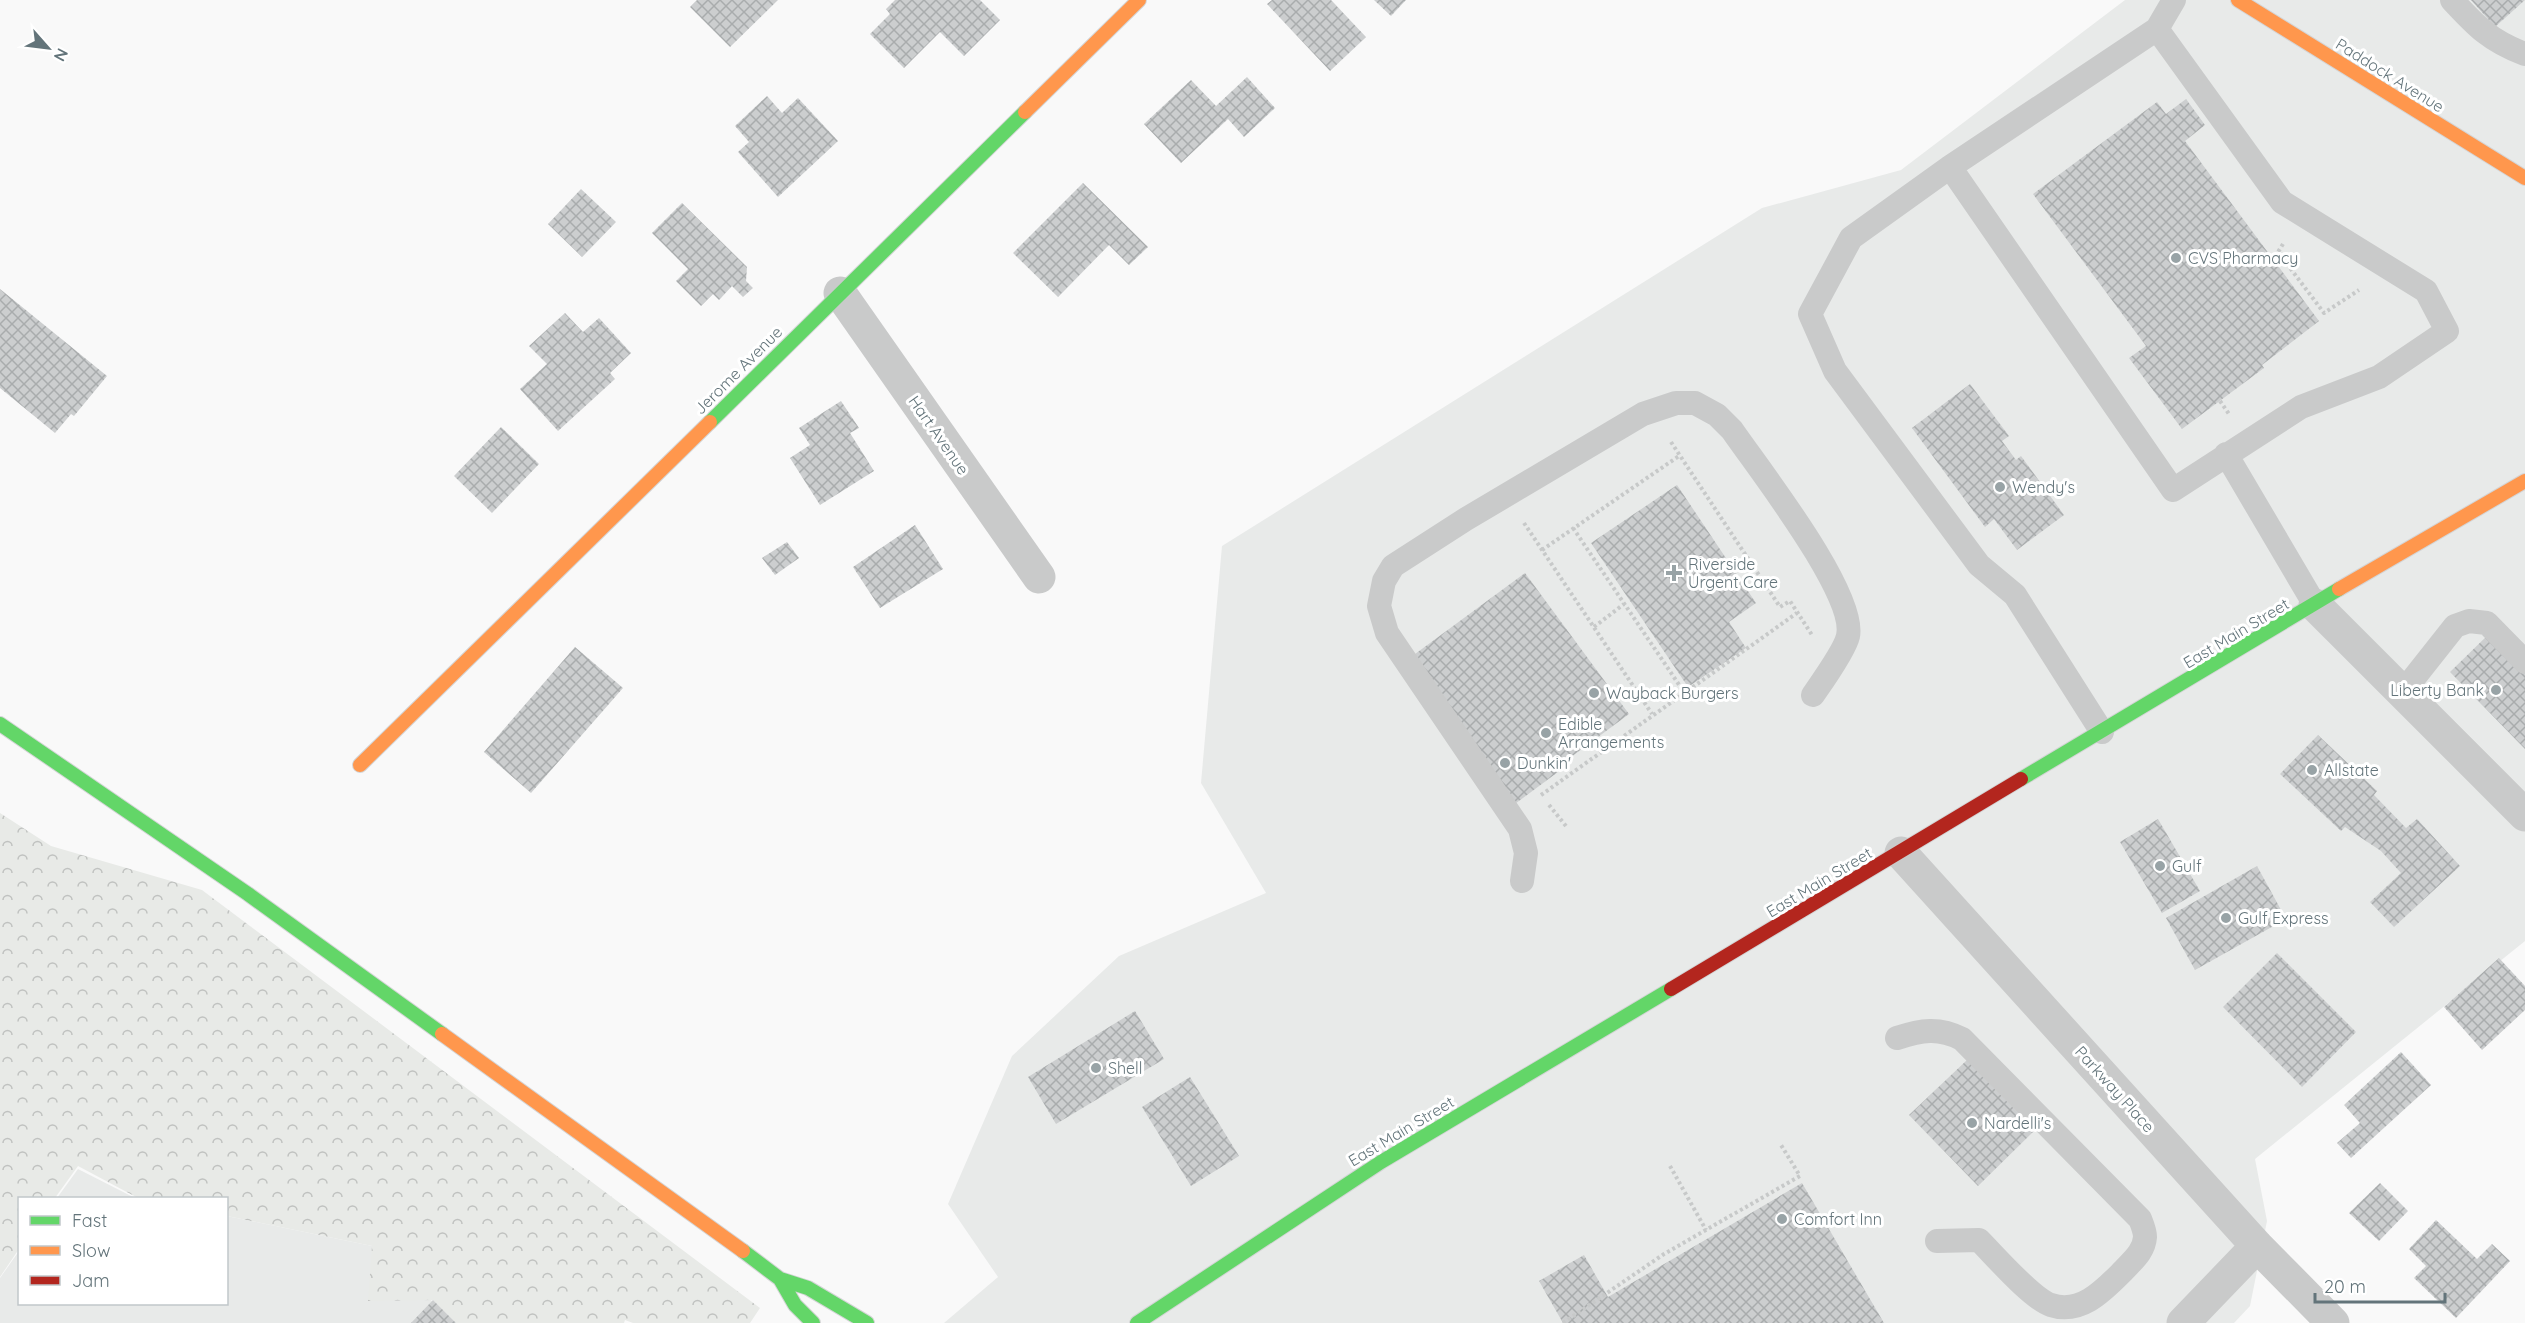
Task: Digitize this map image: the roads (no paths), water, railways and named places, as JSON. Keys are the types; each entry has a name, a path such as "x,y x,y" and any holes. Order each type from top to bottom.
{"main road":[{"name":"Jerome Avenue","path":"360,765 1140,0"},
{"name":"Paddock Avenue","path":"2238,0 2525,178"},
{"name":"East Main Street","path":"1137,1323 1381,1162 1901,853 2362,575 2525,481"},
{"path":"0,724 248,894 646,1179 780,1279 808,1288 867,1323"},
{"path":"780,1279 795,1305 813,1323"}],"street":[{"name":"Hart Avenue","path":"840,293 1039,577"},
{"path":"2315,605 2525,815"},
{"name":"Parkway Place","path":"1901,853 2258,1246 2334,1323"},
{"path":"2183,1323 2258,1246"}],"lane":[{"path":"2102,732 2015,595 1979,565 1835,371 1810,314 1851,238 1950,167 2157,29 2174,0"},
{"path":"2452,0 2481,31 2499,45 2525,54"},
{"path":"1950,167 2173,490 2301,407 2379,377 2447,331 2426,291 2282,202 2157,29"},
{"path":"1521,881 1526,853 1520,830 1387,633 1380,606 1384,581 1393,566 1456,525 1643,414 1676,403 1695,403 1717,415 1732,430 1808,540 1843,599 1848,617 1848,636 1813,696"},
{"path":"2226,454 2315,605"},
{"path":"2402,693 2455,626 2469,621 2487,623 2525,662"},
{"path":"1897,1038 1917,1031 1936,1030 1962,1039 2140,1219 2145,1236 2141,1252 2102,1293 2090,1300 2066,1307 2050,1305 2038,1298 1979,1240 1937,1241"}],"place":[{"name":"CVS Pharmacy","path":"2176,258"},
{"name":"Wendy's","path":"2000,487"},
{"name":"Riverside Urgent Care","path":"1674,573"},
{"name":"Liberty Bank","path":"2496,690"},
{"name":"Wayback Burgers","path":"1594,693"},
{"name":"Edible Arrangements","path":"1546,733"},
{"name":"Dunkin'","path":"1505,763"},
{"name":"Allstate","path":"2312,770"},
{"name":"Gulf","path":"2160,866"},
{"name":"Gulf Express","path":"2226,918"},
{"name":"Shell","path":"1096,1068"},
{"name":"Nardelli's","path":"1972,1123"},
{"name":"Comfort Inn","path":"1782,1219"}]}
